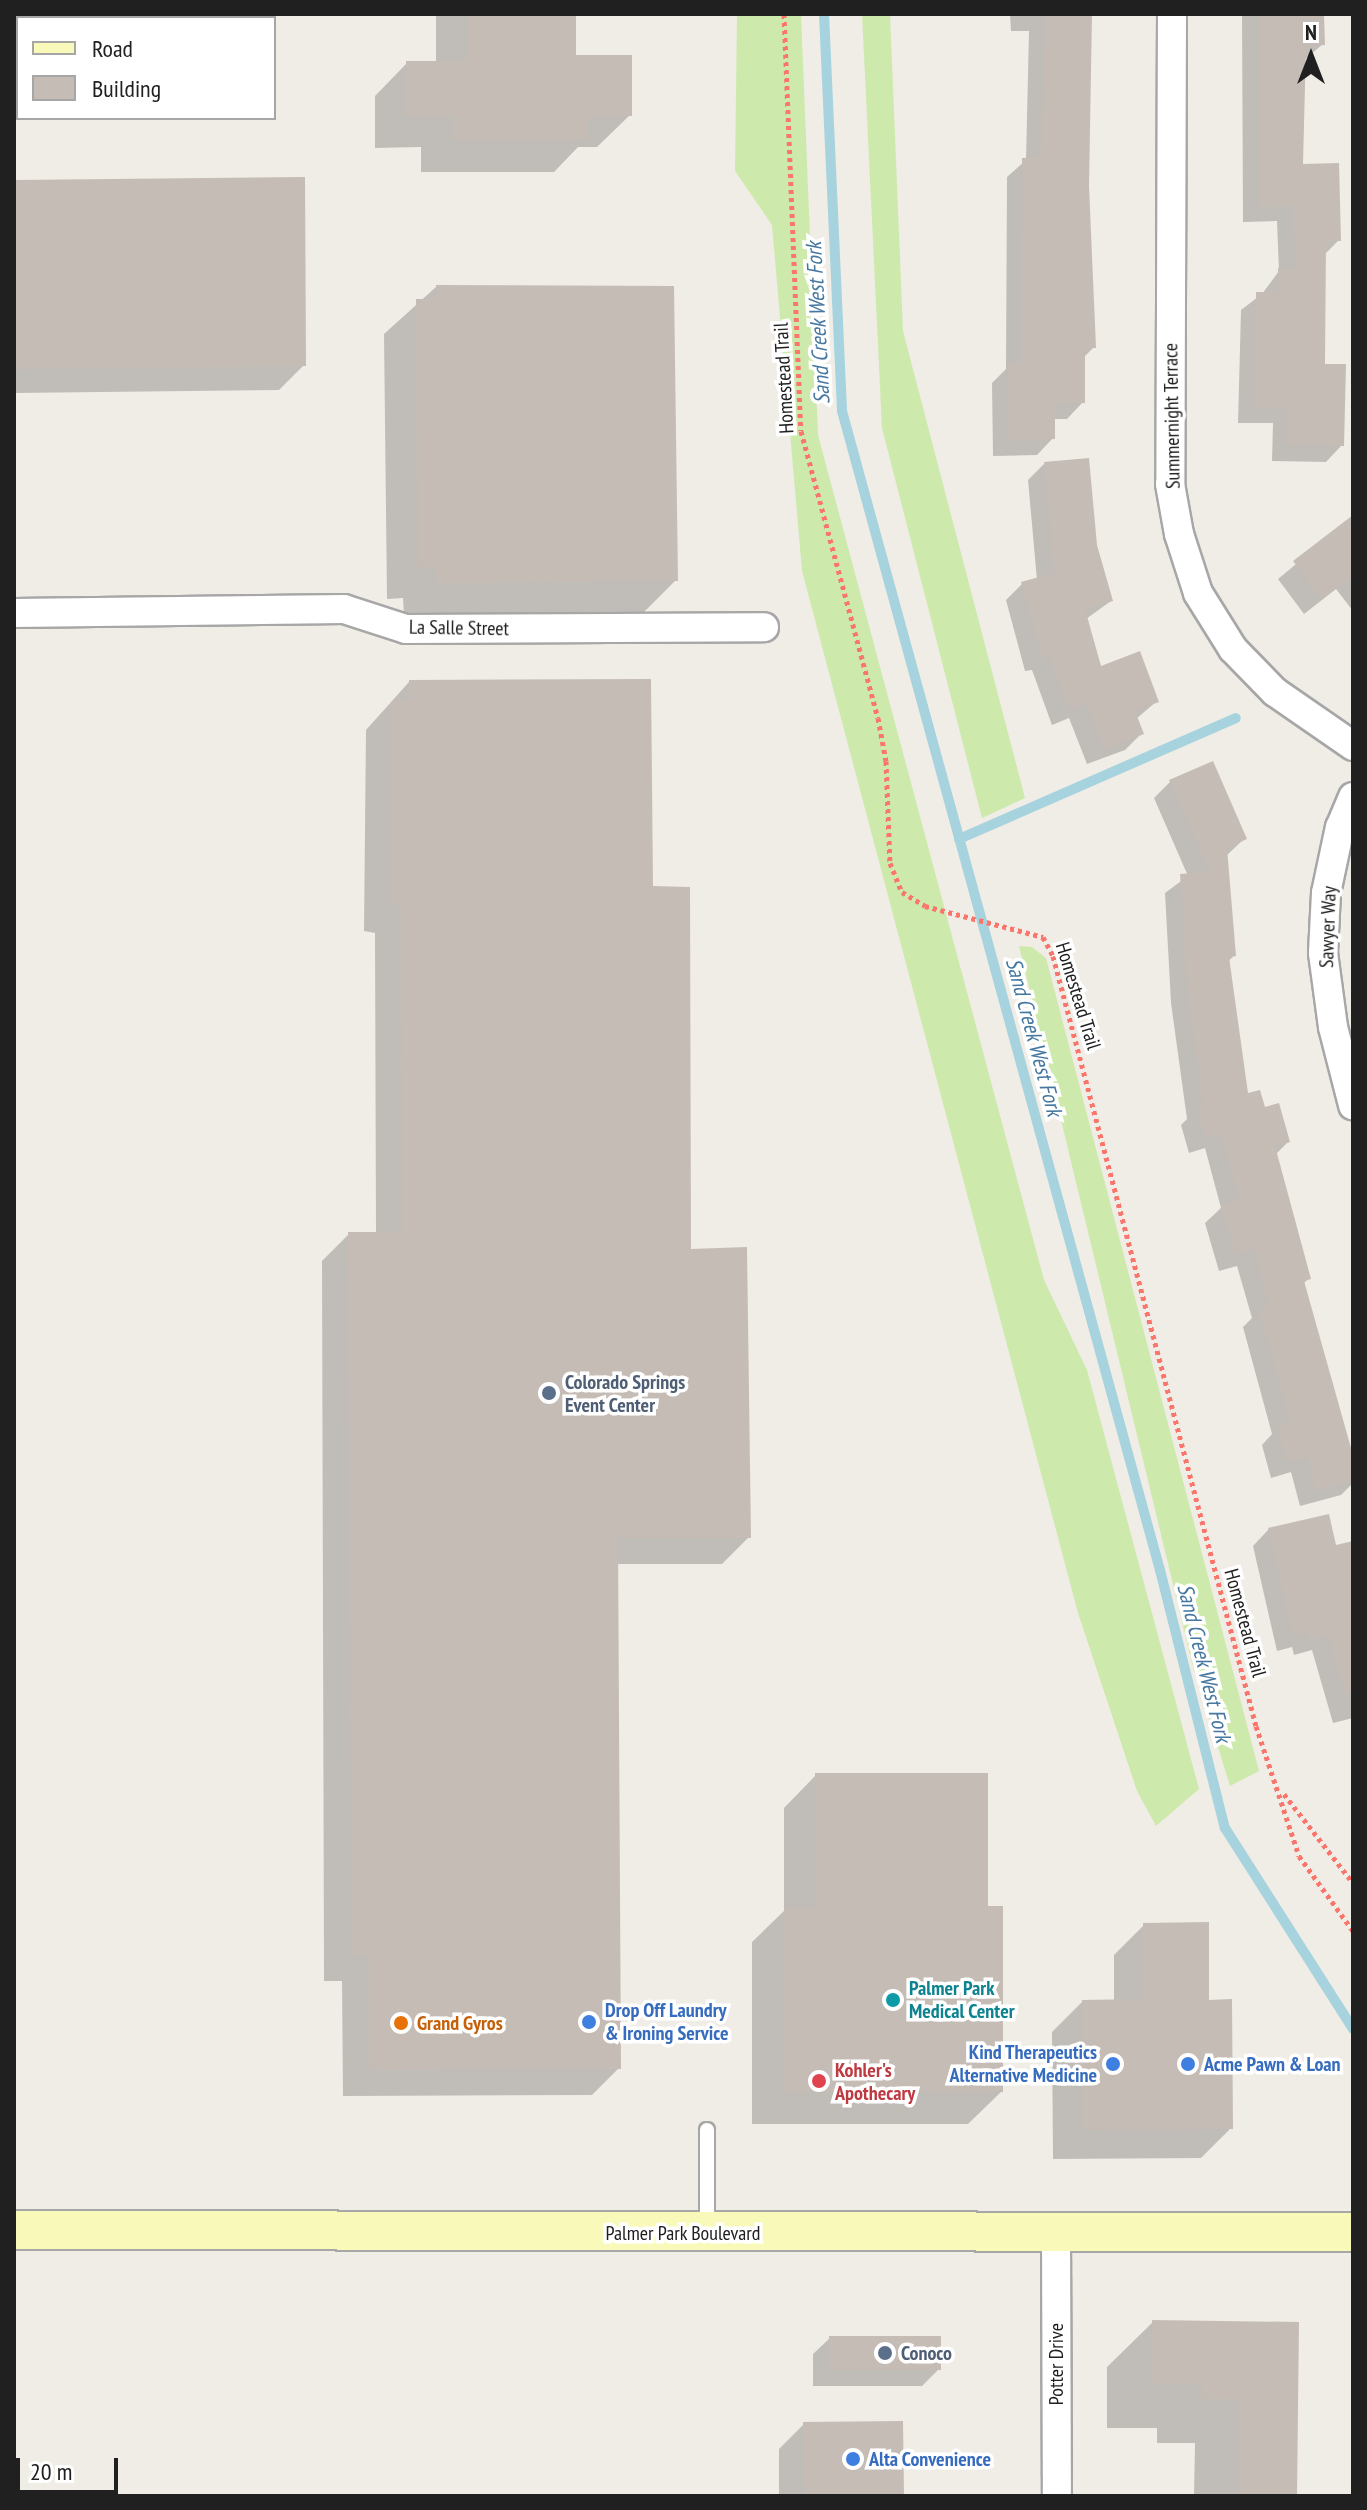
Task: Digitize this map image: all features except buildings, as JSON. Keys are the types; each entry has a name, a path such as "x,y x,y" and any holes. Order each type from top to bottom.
{"main road":[{"name":"Palmer Park Boulevard","path":"14,2230 1353,2232"}],"street":[{"name":"Summernight Terrace","path":"1172,14 1170,484 1179,534 1198,593 1233,649 1275,692 1353,746"},
{"name":"La Salle Street","path":"14,613 344,609 406,629 764,627"},
{"name":"Sawyer Way","path":"1353,797 1340,827 1326,893 1323,953 1333,1027 1353,1105"},
{"name":"Potter Drive","path":"1056,2232 1057,2496"}],"lane":[{"path":"707,2130 707,2233"}],"path":[{"name":"Homestead Trail","path":"784,14 801,431 878,718 886,761 890,863 902,892 925,906 1043,937 1057,971 1256,1726 1299,1856 1353,1931"},
{"name":"Homestead Trail","path":"1280,1791 1353,1883"}],"green space":[{"path":"737,14 801,14 818,435 1044,1280 1087,1370 1199,1789 1156,1826 1137,1791 1078,1613 802,571 772,225 735,171"},
{"path":"862,14 890,14 903,331 1025,798 982,818 882,428"},
{"path":"1019,946 1032,947 1046,958 1259,1771 1230,1786 1192,1663"}],"waterway":[{"name":"Sand Creek West Fork","path":"824,14 842,411 1160,1570 1225,1828 1353,2029"},
{"path":"959,839 1236,718"}],"place":[{"name":"Colorado Springs Event Center","path":"549,1393"},
{"name":"Palmer Park Medical Center","path":"893,2000"},
{"name":"Drop Off Laundry & Ironing Service","path":"589,2022"},
{"name":"Grand Gyros","path":"401,2023"},
{"name":"Kind Therapeutics Alternative Medicine","path":"1113,2064"},
{"name":"Acme Pawn & Loan","path":"1188,2064"},
{"name":"Kohler's Apothecary","path":"819,2081"},
{"name":"Conoco","path":"885,2353"},
{"name":"Alta Convenience","path":"853,2459"}]}
